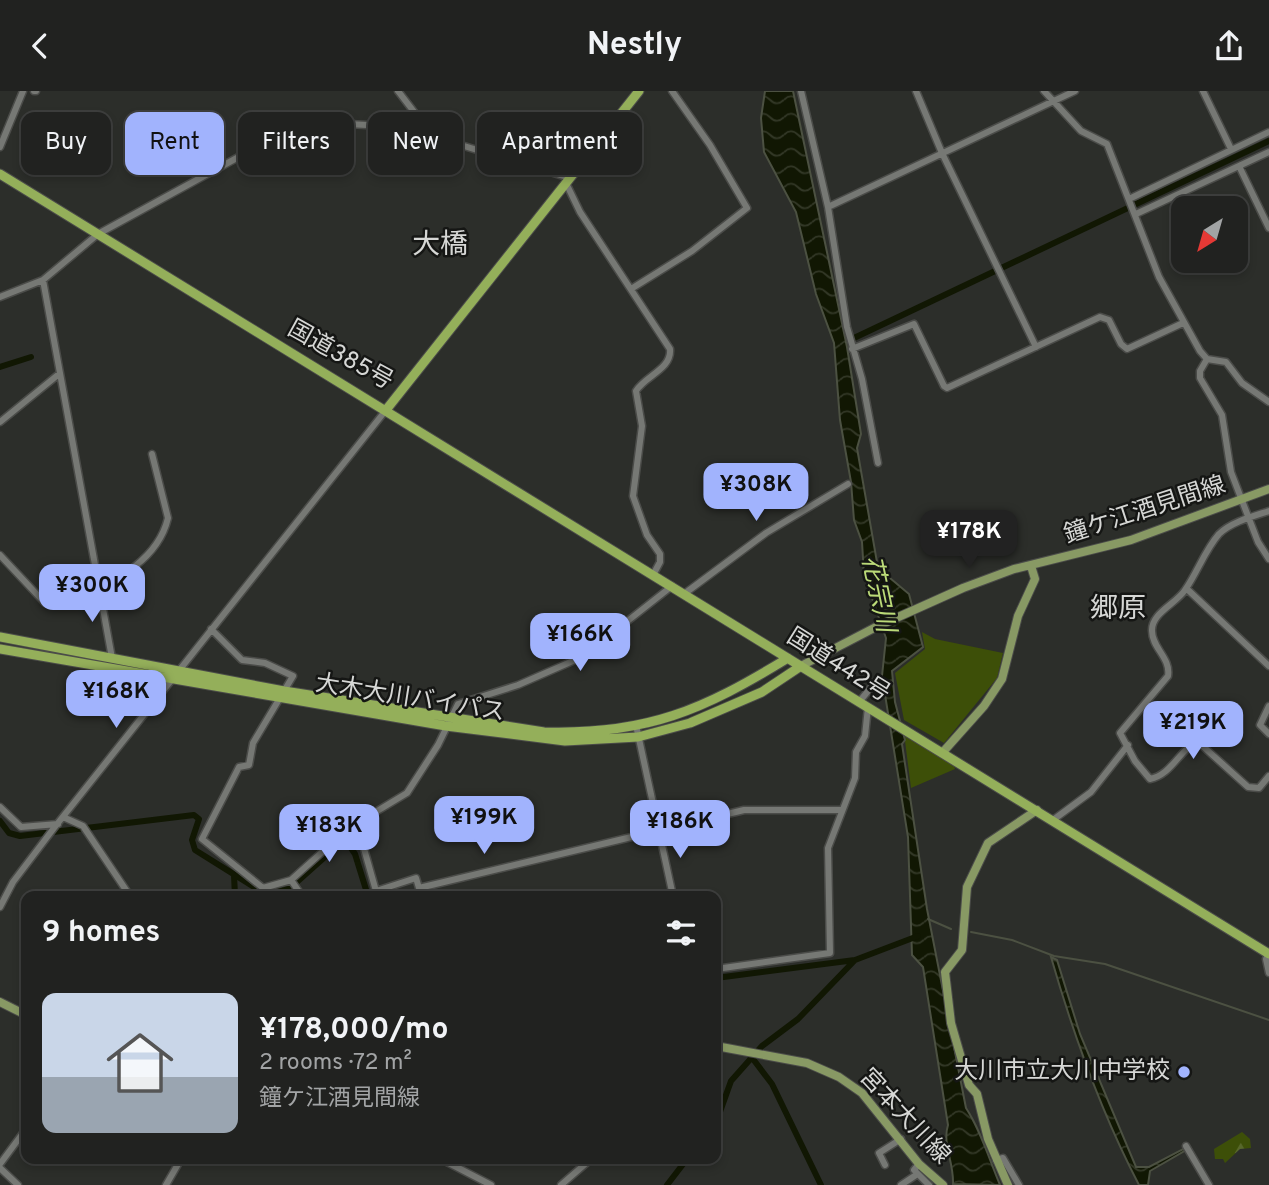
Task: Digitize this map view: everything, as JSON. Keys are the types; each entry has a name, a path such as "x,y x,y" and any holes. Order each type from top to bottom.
{"highway":[{"name":"国道385号","path":"0,174 386,410 639,91"},
{"name":"国道442号","path":"386,410 1269,954"},
{"name":"大木大川バイパス","path":"0,637 226,678 282,694"},
{"name":"大木大川バイパス","path":"0,649 224,689 282,694 565,741 638,737 731,708 807,669"},
{"name":"大木大川バイパス","path":"448,721 544,732 603,731 636,725 697,709 726,696 788,658"}],"main road":[{"name":"鐘ケ江酒見間線","path":"807,669 876,627 917,607 1014,569 1131,540 1269,489"},
{"path":"943,752 984,706 1002,679 1018,616 1035,579 1031,566"},
{"path":"1008,1185 988,1139 977,1094 969,1085 951,1023 945,972 962,950 967,887 988,843 1037,810"},
{"path":"0,1002 21,1012"},
{"name":"宮本大川線","path":"721,1048 807,1063 839,1077 862,1093 901,1138 919,1164 943,1185"}],"street":[{"path":"0,147 23,91"},
{"path":"398,91 414,112"},
{"path":"631,289 692,251 747,208 710,145 672,91"},
{"path":"801,91 828,207 852,349 862,379 878,463"},
{"path":"916,91 942,153 1036,347"},
{"path":"1044,91 1081,131 1107,144 1159,277 1183,323 1207,359 1226,362 1242,383 1269,402"},
{"path":"828,207 1075,91"},
{"path":"1203,91 1231,149"},
{"path":"0,296 43,281 98,234 299,126 326,121 368,124"},
{"path":"1132,207 1231,149 1269,132"},
{"path":"463,145 568,181 580,212 671,355 636,391 642,426 633,496 647,535 660,554 660,562 653,575"},
{"path":"1132,207 1269,152"},
{"path":"1239,166 1269,229"},
{"path":"43,281 112,658"},
{"path":"852,349 914,324 941,381 947,388 1100,317 1109,320 1121,344 1127,349 1183,323"},
{"path":"1207,359 1200,371 1200,378 1222,415 1229,463 1249,518 1269,559"},
{"path":"0,422 59,374"},
{"path":"0,907 13,882 56,826 386,410"},
{"path":"0,555 45,603 59,597 71,602 144,561 167,523 152,454"},
{"path":"684,594 766,533 848,484"},
{"path":"1269,511 1249,518 1219,535 1190,578 1187,589 1153,623 1152,636 1169,673 1120,733 1150,779 1162,777 1188,746 1197,741 1248,787 1259,788 1269,776"},
{"path":"211,629 242,660 265,663 293,676 253,743 249,765 239,767 202,839 263,888 293,883 349,828 411,790 458,704 518,685 582,657 672,586"},
{"path":"1187,589 1266,656 1269,666"},
{"path":"859,702 878,679"},
{"path":"1269,706 1260,725 1269,734"},
{"path":"721,968 830,953 828,848 855,778 856,752 865,736 868,707"},
{"path":"636,725 672,891"},
{"path":"1052,820 1091,792 1128,745"},
{"path":"0,807 20,827 56,826"},
{"path":"349,828 359,831 376,891 416,879 419,888 744,810 841,810"},
{"path":"63,817 83,826 127,891"},
{"path":"293,883 299,891"},
{"path":"1269,954 1266,959 1269,973"},
{"path":"18,1185 0,1166 21,1136"},
{"path":"885,1165 879,1153 901,1138"},
{"path":"1187,1148 1209,1185"},
{"path":"996,1160 1003,1158 1019,1185"},
{"path":"166,1185 178,1164"},
{"path":"450,1164 486,1184"},
{"path":"561,1185 585,1164"},
{"path":"919,1164 914,1170 916,1175 929,1185"},
{"path":"901,1185 916,1175"}],"green space":[{"path":"922,632 935,639 1003,653 997,678 944,743 904,720 895,673 925,649"},
{"path":"904,733 952,758 955,769 911,788"},
{"path":"1242,1132 1250,1139 1251,1148 1240,1149 1225,1163 1223,1159 1215,1159 1214,1149"}],"water":[{"name":"花宗川","path":"765,91 793,91 847,347 861,434 857,448 878,568 909,594 923,647 892,671 895,702 905,740 902,744 927,909 966,1108 1000,1185 953,1184 946,1139 948,1125 923,967 912,955 908,837 882,676 886,638 864,575 862,542 854,520 851,482 840,420 834,343 816,294 796,212 764,152 761,118"},
{"path":"1051,957 1057,960 1080,1034 1136,1167 1149,1167 1185,1148 1186,1150 1150,1171 1148,1185 1139,1185 1101,1102 1069,1016"}],"waterway":[{"path":"854,338 1269,141"},
{"path":"0,367 31,357"},
{"path":"0,821 9,833 20,836 194,815 199,819 192,840 195,850 261,891"},
{"path":"282,891 289,889 345,839 355,854 366,891"},
{"path":"234,875 235,891"},
{"path":"928,919 951,929"},
{"path":"971,932 1012,940 1054,956 1105,964 1269,1020"},
{"path":"721,1109 731,1081 762,1046 798,1019 855,960 918,936"},
{"path":"721,977 855,960"},
{"path":"753,1059 772,1084 821,1185"},
{"path":"667,1185 683,1164"}],"place":[{"name":"大川市立大川中学校","path":"1184,1072"}],"district":[{"name":"大橋","path":"440,246"},
{"name":"郷原","path":"1118,610"}]}
